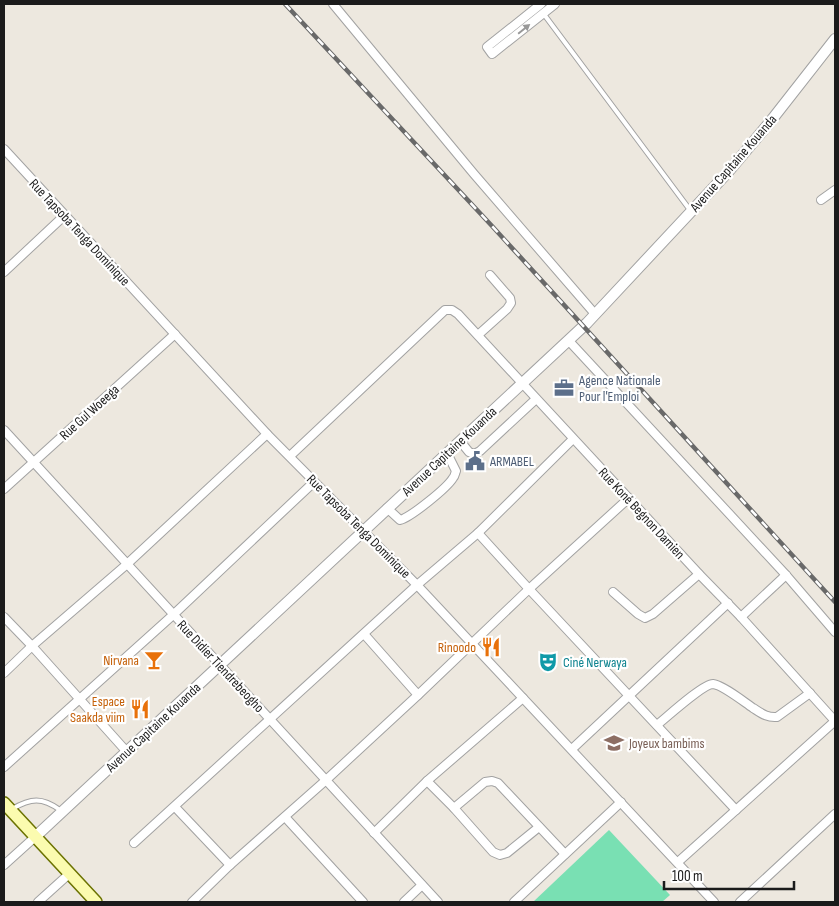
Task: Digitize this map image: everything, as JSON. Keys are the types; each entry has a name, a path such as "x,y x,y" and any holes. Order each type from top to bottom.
{"main road":[{"path":"7,806 96,902"}],"street":[{"path":"333,4 474,174 595,314"},
{"path":"541,4 487,47 492,54 555,4"},
{"name":"Avenue Capitaine Kouanda","path":"35,837 569,340 644,264 729,171 835,39"},
{"name":"Rue Tapsoba Tenga Dominique","path":"4,149 267,434 417,585 714,902"},
{"path":"821,200 835,190"},
{"path":"4,272 64,215"},
{"path":"478,335 507,309 511,303 510,298 490,276"},
{"name":"Rue Koné Begnon Damien","path":"290,456 445,310 452,310 478,335 810,693 834,716"},
{"name":"Rue Gul Woeega","path":"4,489 175,334"},
{"path":"569,340 786,574 835,632"},
{"path":"460,441 469,452 474,454 480,451 536,399"},
{"name":"Rue Didier Tiendrebeogho","path":"4,430 126,565 438,902"},
{"path":"4,673 32,646 126,565 267,434"},
{"path":"134,842 175,807 417,585 478,533 573,439"},
{"path":"388,508 400,520 406,518 419,510 453,479 456,471 446,453"},
{"path":"4,768 173,615 314,482"},
{"path":"198,900 230,865 418,695 529,589 629,498"},
{"path":"478,533 736,810"},
{"path":"613,592 645,618 654,614 699,574"},
{"path":"741,617 786,574"},
{"path":"572,750 728,603"},
{"path":"4,617 127,752"},
{"path":"364,634 418,695"},
{"path":"657,725 703,687 713,684 722,687 763,715 771,718 777,717 810,693"},
{"path":"374,833 427,781 523,698"},
{"path":"678,862 736,810 834,716"},
{"path":"427,781 493,852 500,855 507,853 539,827"},
{"path":"454,808 485,782 492,781 498,783 565,854"},
{"path":"514,902 621,802"},
{"path":"175,807 230,865"},
{"path":"740,902 835,814"},
{"path":"285,817 363,902"},
{"path":"4,865 35,837"},
{"path":"38,902 69,874"},
{"path":"404,902 422,885"}],"lane":[{"path":"543,13 691,211"},
{"path":"7,806 31,800 42,801 51,804 62,812"}],"green space":[{"path":"609,830 670,895 662,902 533,902"}],"railway":[{"path":"285,4 492,226 835,602"}],"place":[{"name":"Agence Nationale Pour l'Emploi","path":"564,388"},
{"name":"ARMABEL","path":"475,461"},
{"name":"Rinoodo","path":"491,647"},
{"name":"Nirvana","path":"154,660"},
{"name":"Ciné Nerwaya","path":"548,662"},
{"name":"Espace Saakda viim","path":"140,709"},
{"name":"Joyeux bambims","path":"614,743"}]}
